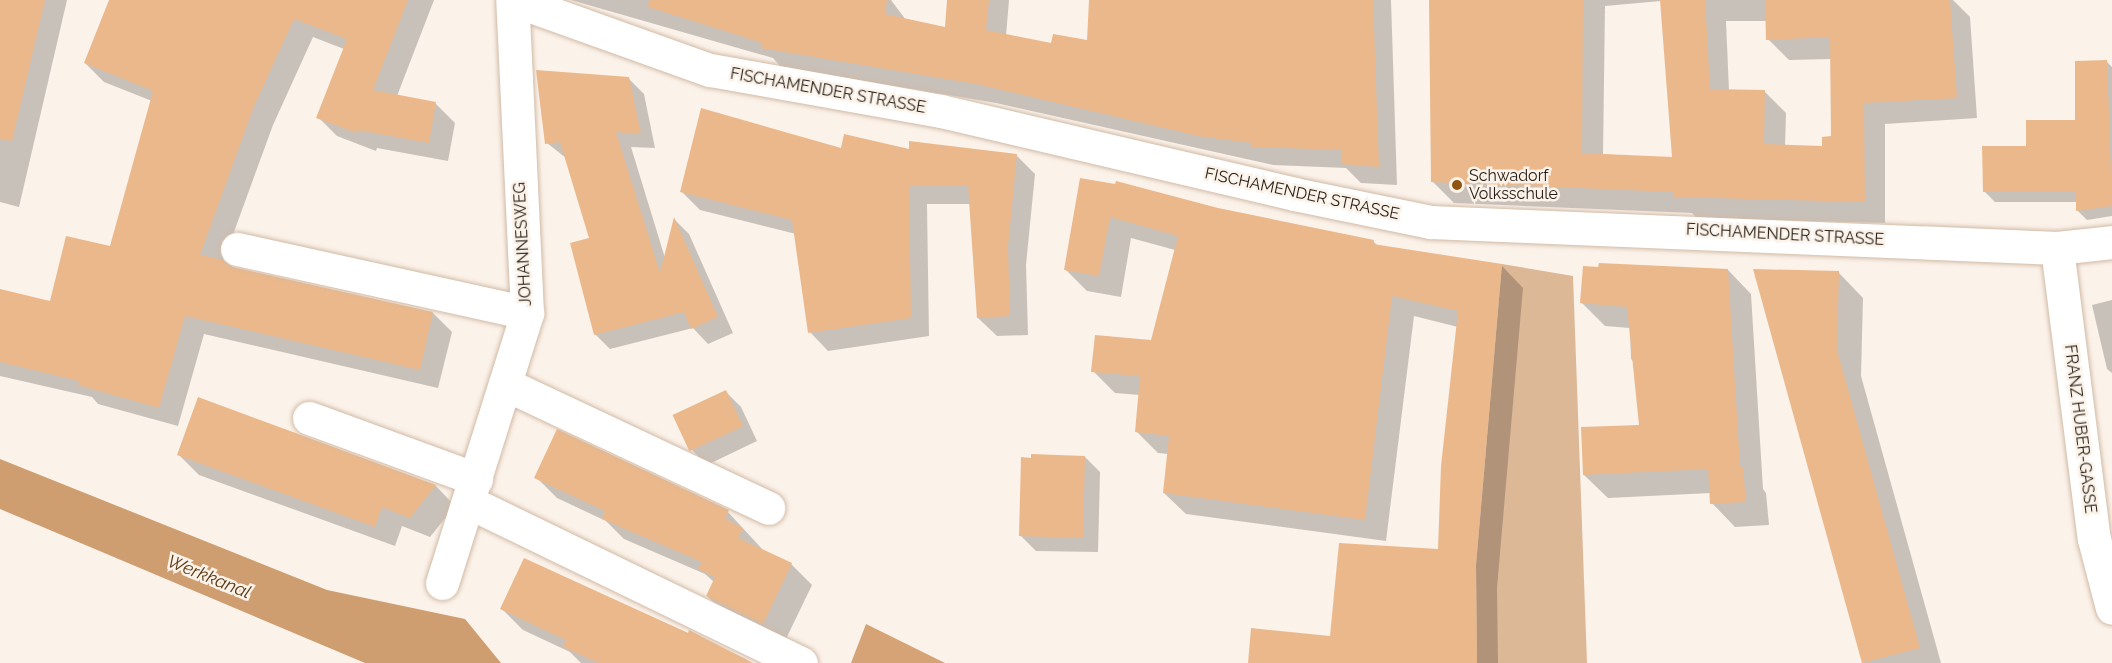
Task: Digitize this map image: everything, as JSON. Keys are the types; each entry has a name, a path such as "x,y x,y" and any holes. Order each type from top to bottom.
{"street":[{"name":"FISCHAMENDER STRASSE","path":"513,0 710,69 941,111 1294,194 1430,222 2057,248 2112,242"},
{"name":"JOHANNESWEG","path":"442,582 473,490 526,313 513,0"},
{"name":"FRANZ HUBER-GASSE","path":"2057,248 2094,539 2112,608"},
{"path":"237,249 526,313"},
{"path":"505,384 768,508"},
{"path":"309,418 473,490 801,663"}],"shaded area":[{"path":"1502,264 1573,276 1587,663 1477,663 1476,565"},
{"path":"866,624 945,663 851,663"}],"water":[{"name":"Werkkanal","path":"0,459 327,590 465,619 501,663 365,663 0,509"}],"building":[{"path":"0,0 45,0 12,141 0,139"},
{"path":"109,0 408,0 373,90 436,102 429,143 358,130 357,133 316,118 347,39 294,19 254,106 200,255 223,260 233,267 433,312 420,370 185,316 159,408 78,385 79,381 0,362 0,289 50,301 66,236 110,246 153,91 84,63"},
{"path":"649,0 887,0 885,14 945,27 947,0 989,0 986,30 1051,43 1053,34 1087,40 1089,0 1373,0 1379,167 1341,164 1341,150 1252,147 1252,143 1198,136 976,84 760,48 763,43 648,7"},
{"path":"1429,0 1583,0 1582,153 1672,157 1660,0 1705,0 1710,89 1765,90 1764,144 1822,146 1822,137 1831,136 1830,37 1766,40 1765,0 1950,0 1957,98 1864,103 1865,202 1674,197 1674,192 1431,182"},
{"path":"2107,60 2112,206 2076,211 2076,192 1983,192 1982,146 2026,146 2026,120 2075,120 2075,61"},
{"path":"536,70 629,77 641,134 616,132 660,273 674,217 718,317 691,329 684,312 594,335 570,243 589,238 560,142 545,144"},
{"path":"701,108 841,148 844,134 909,149 909,141 1017,154 1008,246 1010,316 977,318 968,185 909,186 911,318 808,333 792,220 680,192"},
{"path":"1080,178 1115,184 1116,181 1218,208 1374,240 1373,244 1502,264 1476,565 1477,663 1248,663 1251,628 1330,636 1339,543 1438,549 1441,466 1458,311 1392,296 1365,520 1163,493 1169,436 1135,432 1140,376 1091,372 1095,335 1151,340 1178,236 1110,217 1099,276 1064,270"},
{"path":"1599,263 1728,269 1740,467 1743,467 1746,502 1710,504 1708,469 1583,475 1581,427 1639,425 1627,307 1580,303 1583,266 1598,267"},
{"path":"1753,269 1839,271 1837,350 1920,648 1862,663"},
{"path":"726,390 743,426 689,451 673,415"},
{"path":"198,397 436,485 410,518 382,507 375,527 177,455"},
{"path":"557,429 729,510 725,519 743,528 738,538 792,563 763,624 706,596 715,577 698,569 702,562 602,519 605,511 534,478"},
{"path":"1031,454 1085,456 1083,538 1019,536 1021,457 1031,458"},
{"path":"524,558 688,633 689,630 753,663 599,663 563,647 566,640 500,609"}],"place":[{"name":"Schwadorf Volksschule","path":"1457,185"}]}
